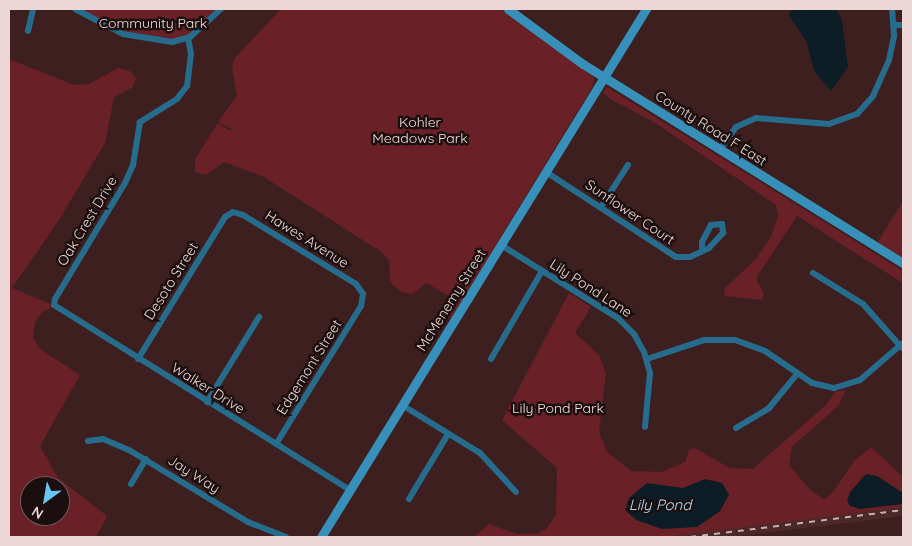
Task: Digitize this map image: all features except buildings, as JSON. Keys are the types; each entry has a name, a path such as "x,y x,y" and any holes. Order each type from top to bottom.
{"street":[{"path":"28,32 33,9"},
{"path":"75,9 108,28 133,37 172,42 188,38 221,9"},
{"name":"County Road F East","path":"508,9 604,77 903,263"},
{"name":"McMenemy Street","path":"322,537 646,9"},
{"path":"720,149 736,127 756,118 829,124 857,114 873,96 885,72 894,25 892,9"},
{"path":"894,25 903,25"},
{"name":"Oak Crest Drive","path":"54,305 126,183 140,122 177,99 187,86 191,54 188,38"},
{"path":"602,207 628,165"},
{"name":"Sunflower Court","path":"546,172 602,207 673,256 690,257 702,249"},
{"name":"Hawes Avenue","path":"225,217 232,212 240,214 356,284 363,293 362,303"},
{"name":"Desoto Street","path":"138,359 225,217"},
{"name":"Lily Pond Lane","path":"501,245 621,321 636,337 647,359 650,382 646,428"},
{"path":"491,359 542,271"},
{"path":"647,359 700,341 726,339 755,346 820,387 844,387 862,378 902,346 865,306 813,273"},
{"name":"Edgemont Street","path":"276,444 362,303"},
{"name":"Walker Drive","path":"54,305 350,490"},
{"path":"207,402 259,317"},
{"path":"736,428 769,408 797,374"},
{"path":"402,405 488,460 516,492"},
{"path":"409,499 448,434"},
{"name":"Jay Way","path":"88,441 103,439 146,460 246,521 286,537"},
{"path":"131,484 146,460"}],"shaded area":[{"path":"903,505 903,516 731,537 648,537"}],"green space":[{"name":"Community Park","path":"81,9 216,9 190,34 172,39 126,32"},
{"name":"Kohler Meadows Park","path":"281,9 501,9 594,77 593,86 451,318 446,316 454,304 451,297 426,283 413,294 401,292 390,282 389,260 380,251 264,177 224,162 206,175 195,172 195,159 218,123 228,130 234,130 218,122 237,96 232,68 234,59"},
{"path":"9,59 74,85 89,84 118,68 130,71 136,78 133,87 114,97 105,143 59,220 12,288 50,304 51,308 43,311 35,322 33,338 40,349 80,375 40,446 57,476 20,476 20,526 70,526 70,487 107,516 96,537 9,537"},
{"path":"607,87 903,271 903,283 797,216 758,275 757,281 764,293 762,300 725,296 724,289 756,259 771,237 778,216 776,205 654,122 610,99 603,92"},
{"path":"903,201 903,259 877,243"},
{"name":"Lily Pond Park","path":"569,293 591,307 575,333 599,355 606,373 599,432 607,452 631,471 662,472 685,462 689,450 694,448 730,468 753,469 826,405 835,392 846,390 838,406 792,447 789,465 808,488 824,500 834,491 854,461 871,447 903,477 903,507 666,537 474,537 489,524 517,534 537,534 546,529 556,515 557,468 502,420"}],"water":[{"path":"791,9 836,9 842,20 848,67 831,91 814,71 807,43 789,15"},
{"path":"866,474 877,476 903,493 903,504 860,509 850,506 847,501 850,492"},
{"name":"Lily Pond","path":"705,479 722,483 729,495 720,511 697,527 662,529 636,520 625,510 629,498 647,483 683,488"}],"railway":[{"path":"690,537 903,510"}]}
